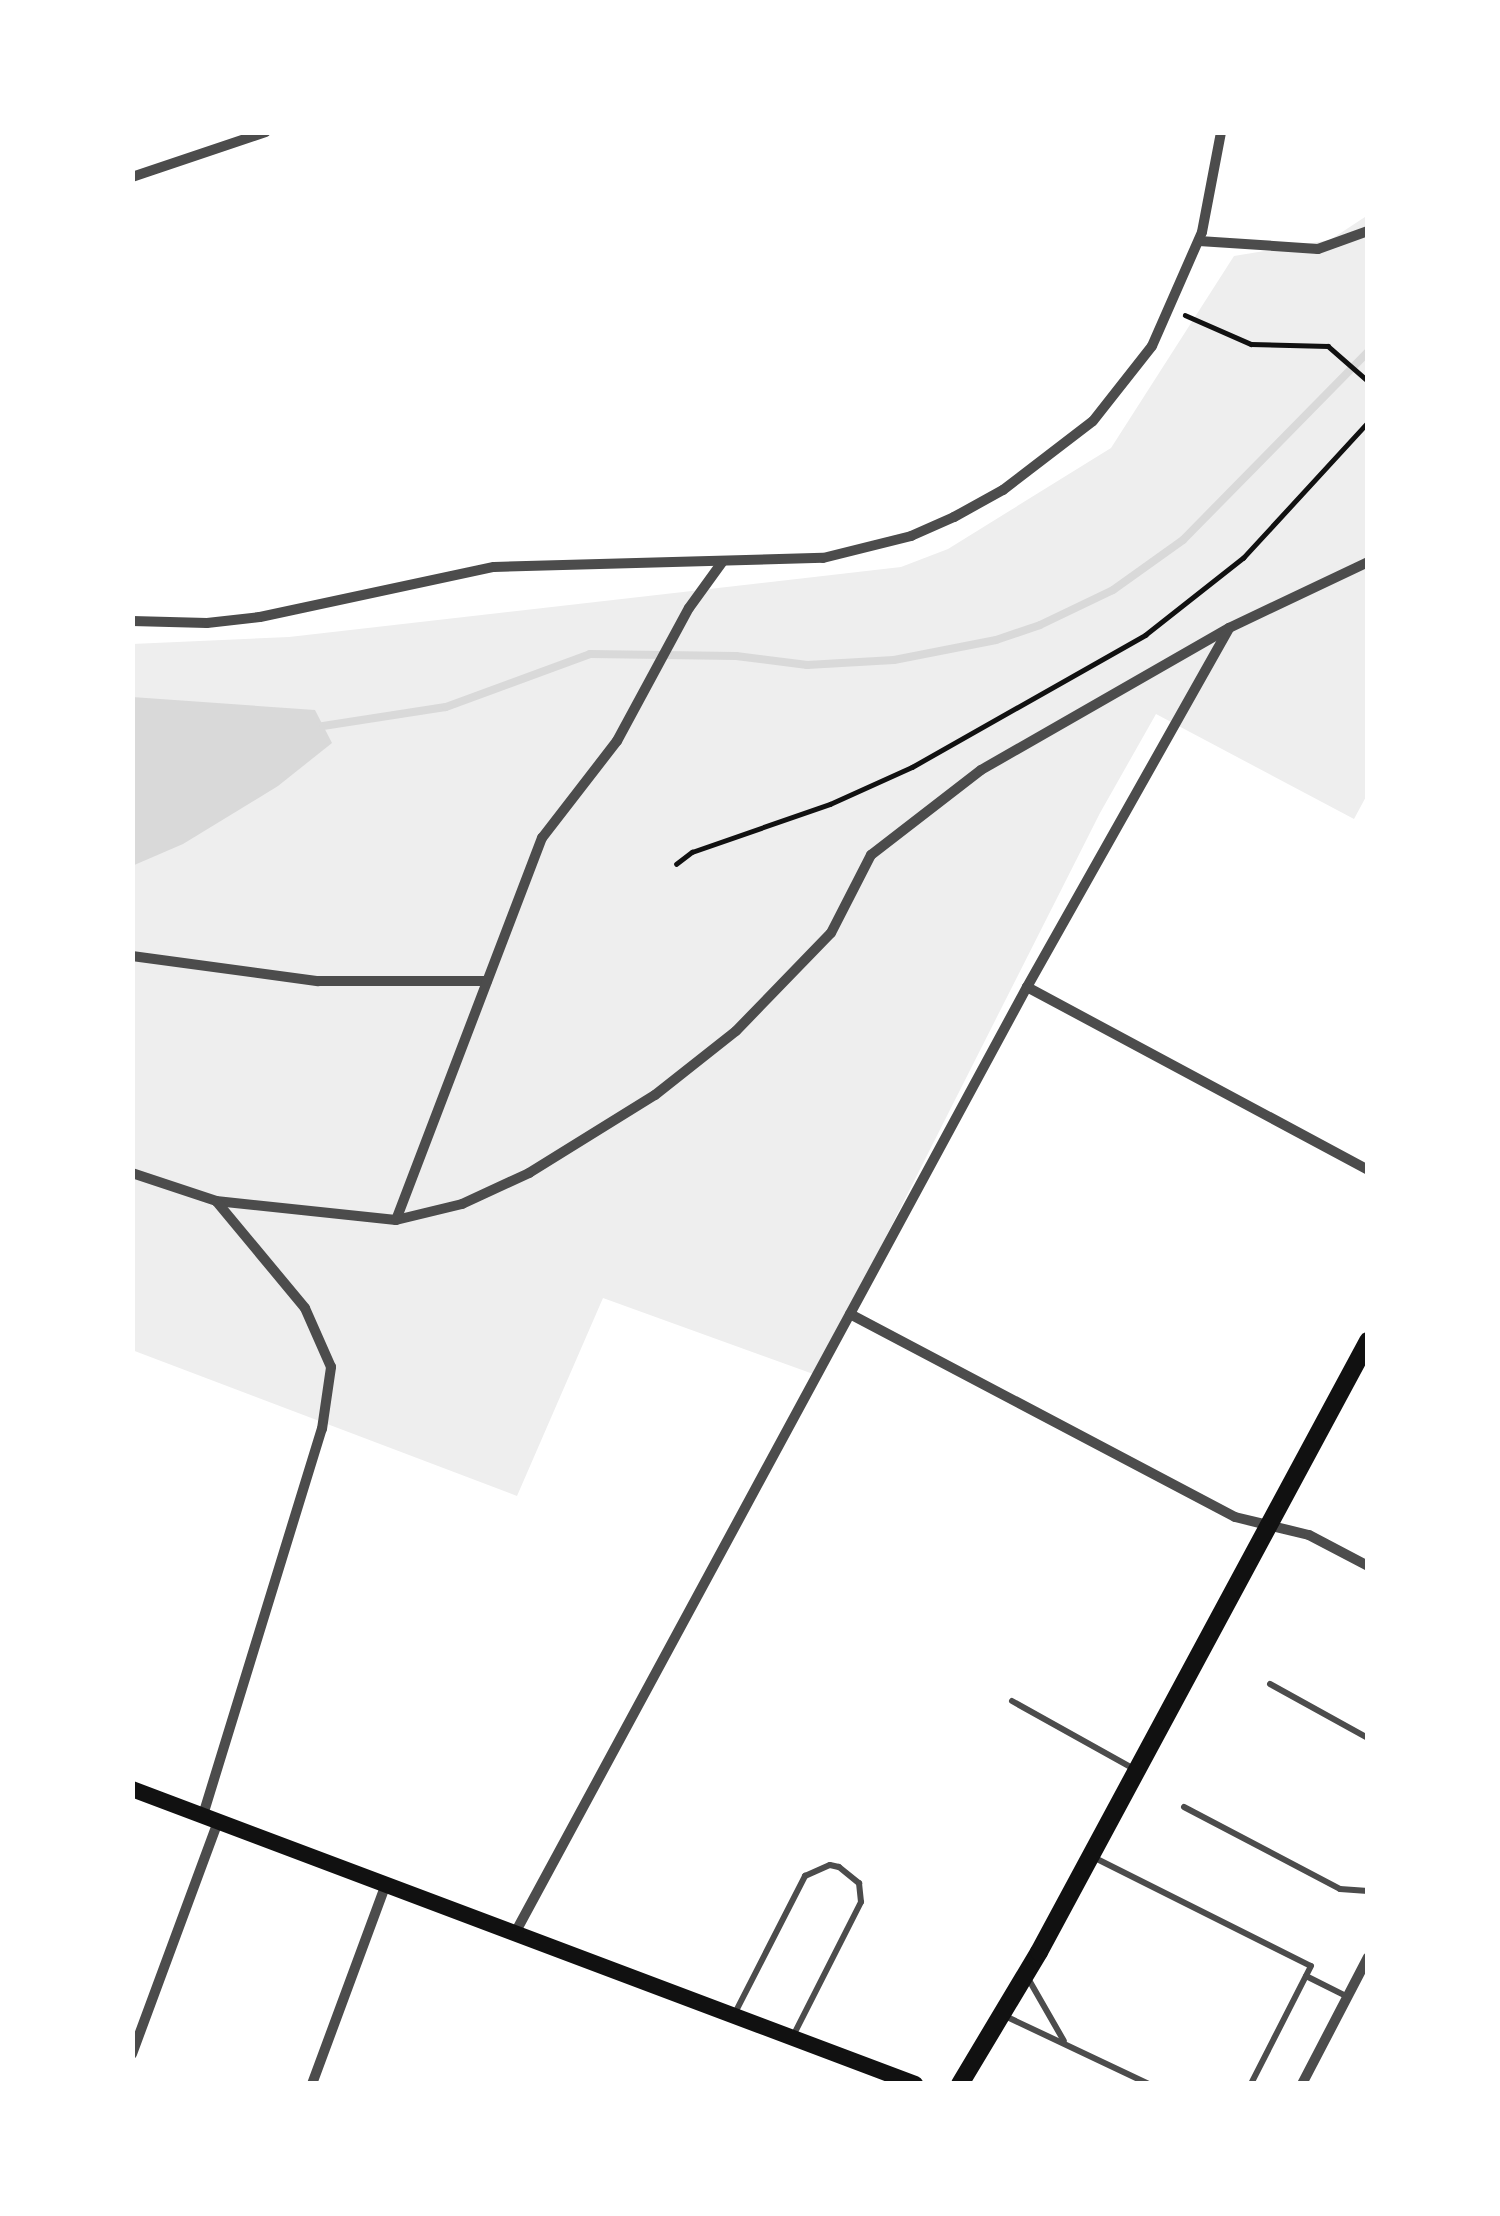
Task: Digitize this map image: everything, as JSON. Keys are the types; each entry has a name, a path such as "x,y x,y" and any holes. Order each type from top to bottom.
{"main road":[{"path":"960,2084 1091,1856 1368,1341"},
{"path":"132,1789 915,2084"}],"street":[{"path":"132,177 266,132"},
{"path":"132,621 207,623 260,617 494,567 823,558 933,526 1003,490 1093,421 1152,346 1199,241 1221,132"},
{"path":"1199,241 1318,249 1368,231"},
{"path":"396,1220 542,838 617,741 723,561"},
{"path":"132,1173 216,1202 396,1220 462,1204 529,1173 655,1095 736,1030 831,933 872,855 981,770 1229,628 1368,562"},
{"path":"515,1933 1027,987 1229,628"},
{"path":"132,956 318,980 487,981"},
{"path":"1027,987 1368,1170"},
{"path":"132,2054 211,1818 322,1429 331,1367 305,1308 216,1202"},
{"path":"850,1314 1235,1516 1309,1535 1368,1567"},
{"path":"312,2084 386,1884"},
{"path":"1302,2084 1368,1958"}],"lane":[{"path":"1270,1684 1368,1738"},
{"path":"1012,1701 1137,1771"},
{"path":"1184,1807 1340,1889 1368,1891"},
{"path":"1091,1856 1311,1966 1251,2084"},
{"path":"734,2016 805,1876 830,1865 839,1868 859,1883 861,1902 792,2038"},
{"path":"1025,1974 1066,2044"},
{"path":"1306,1976 1348,1996"},
{"path":"1002,2014 1149,2084"}],"path":[{"path":"1169,308 1251,344 1328,346 1368,381"},
{"path":"676,864 692,852 769,827 911,767 1144,635 1243,558 1368,422"}],"shaded area":[{"path":"1368,215 1368,793 1354,819 1156,714 1100,813 816,1375 603,1298 517,1496 132,1350 132,644 289,637 901,567 948,549 1111,448 1234,256 1330,240"},
{"path":"132,697 315,710 332,743 278,786 183,844 132,866"}],"waterway":[{"path":"323,726 446,707 590,654 736,656 807,665 894,660 996,640 1040,625 1113,590 1183,540 1368,352"}]}
